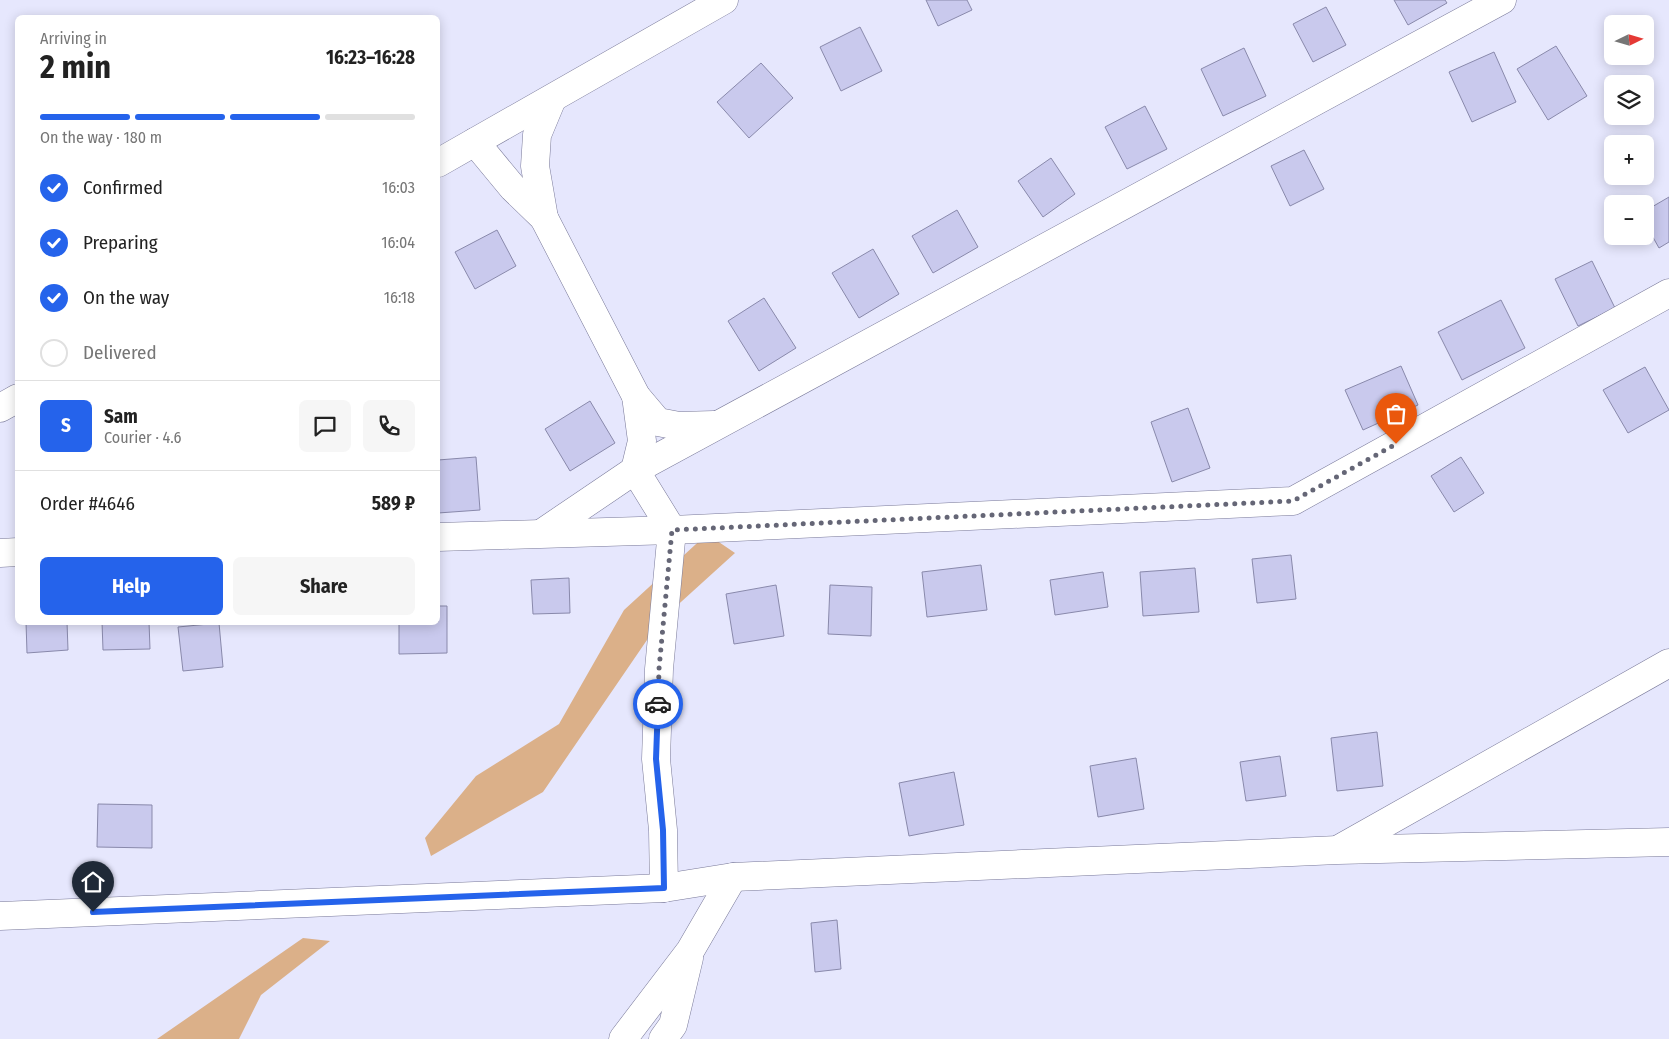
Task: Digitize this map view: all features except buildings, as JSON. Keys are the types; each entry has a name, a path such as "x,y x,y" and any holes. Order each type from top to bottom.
{"street":[{"path":"440,162 724,0"},
{"path":"542,533 635,470 1502,0"},
{"path":"552,99 537,136 535,166 544,218 636,396 658,422 678,426 718,425"},
{"path":"475,142 513,188 544,218"},
{"path":"440,537 672,530 1293,501 1669,294"},
{"path":"636,396 642,441 635,470 672,530 659,669 656,759 663,830 664,888"},
{"path":"0,408 15,400"},
{"path":"0,553 15,552"},
{"path":"1338,850 1669,663"},
{"path":"0,916 664,888 734,877 1338,850 1669,842"},
{"path":"622,1039 690,951 734,877"},
{"path":"663,1039 673,1025 690,951"}],"shaded area":[{"path":"707,534 735,553 660,621 543,792 431,856 425,838 476,776 559,724 624,610"},
{"path":"303,938 330,941 261,995 239,1039 157,1039"}],"way so far":[{"path":"658,704 659,669 672,530 1293,501 1396,444"}],"route":[{"path":"93,912 664,888 663,830 656,759 658,704"}]}
